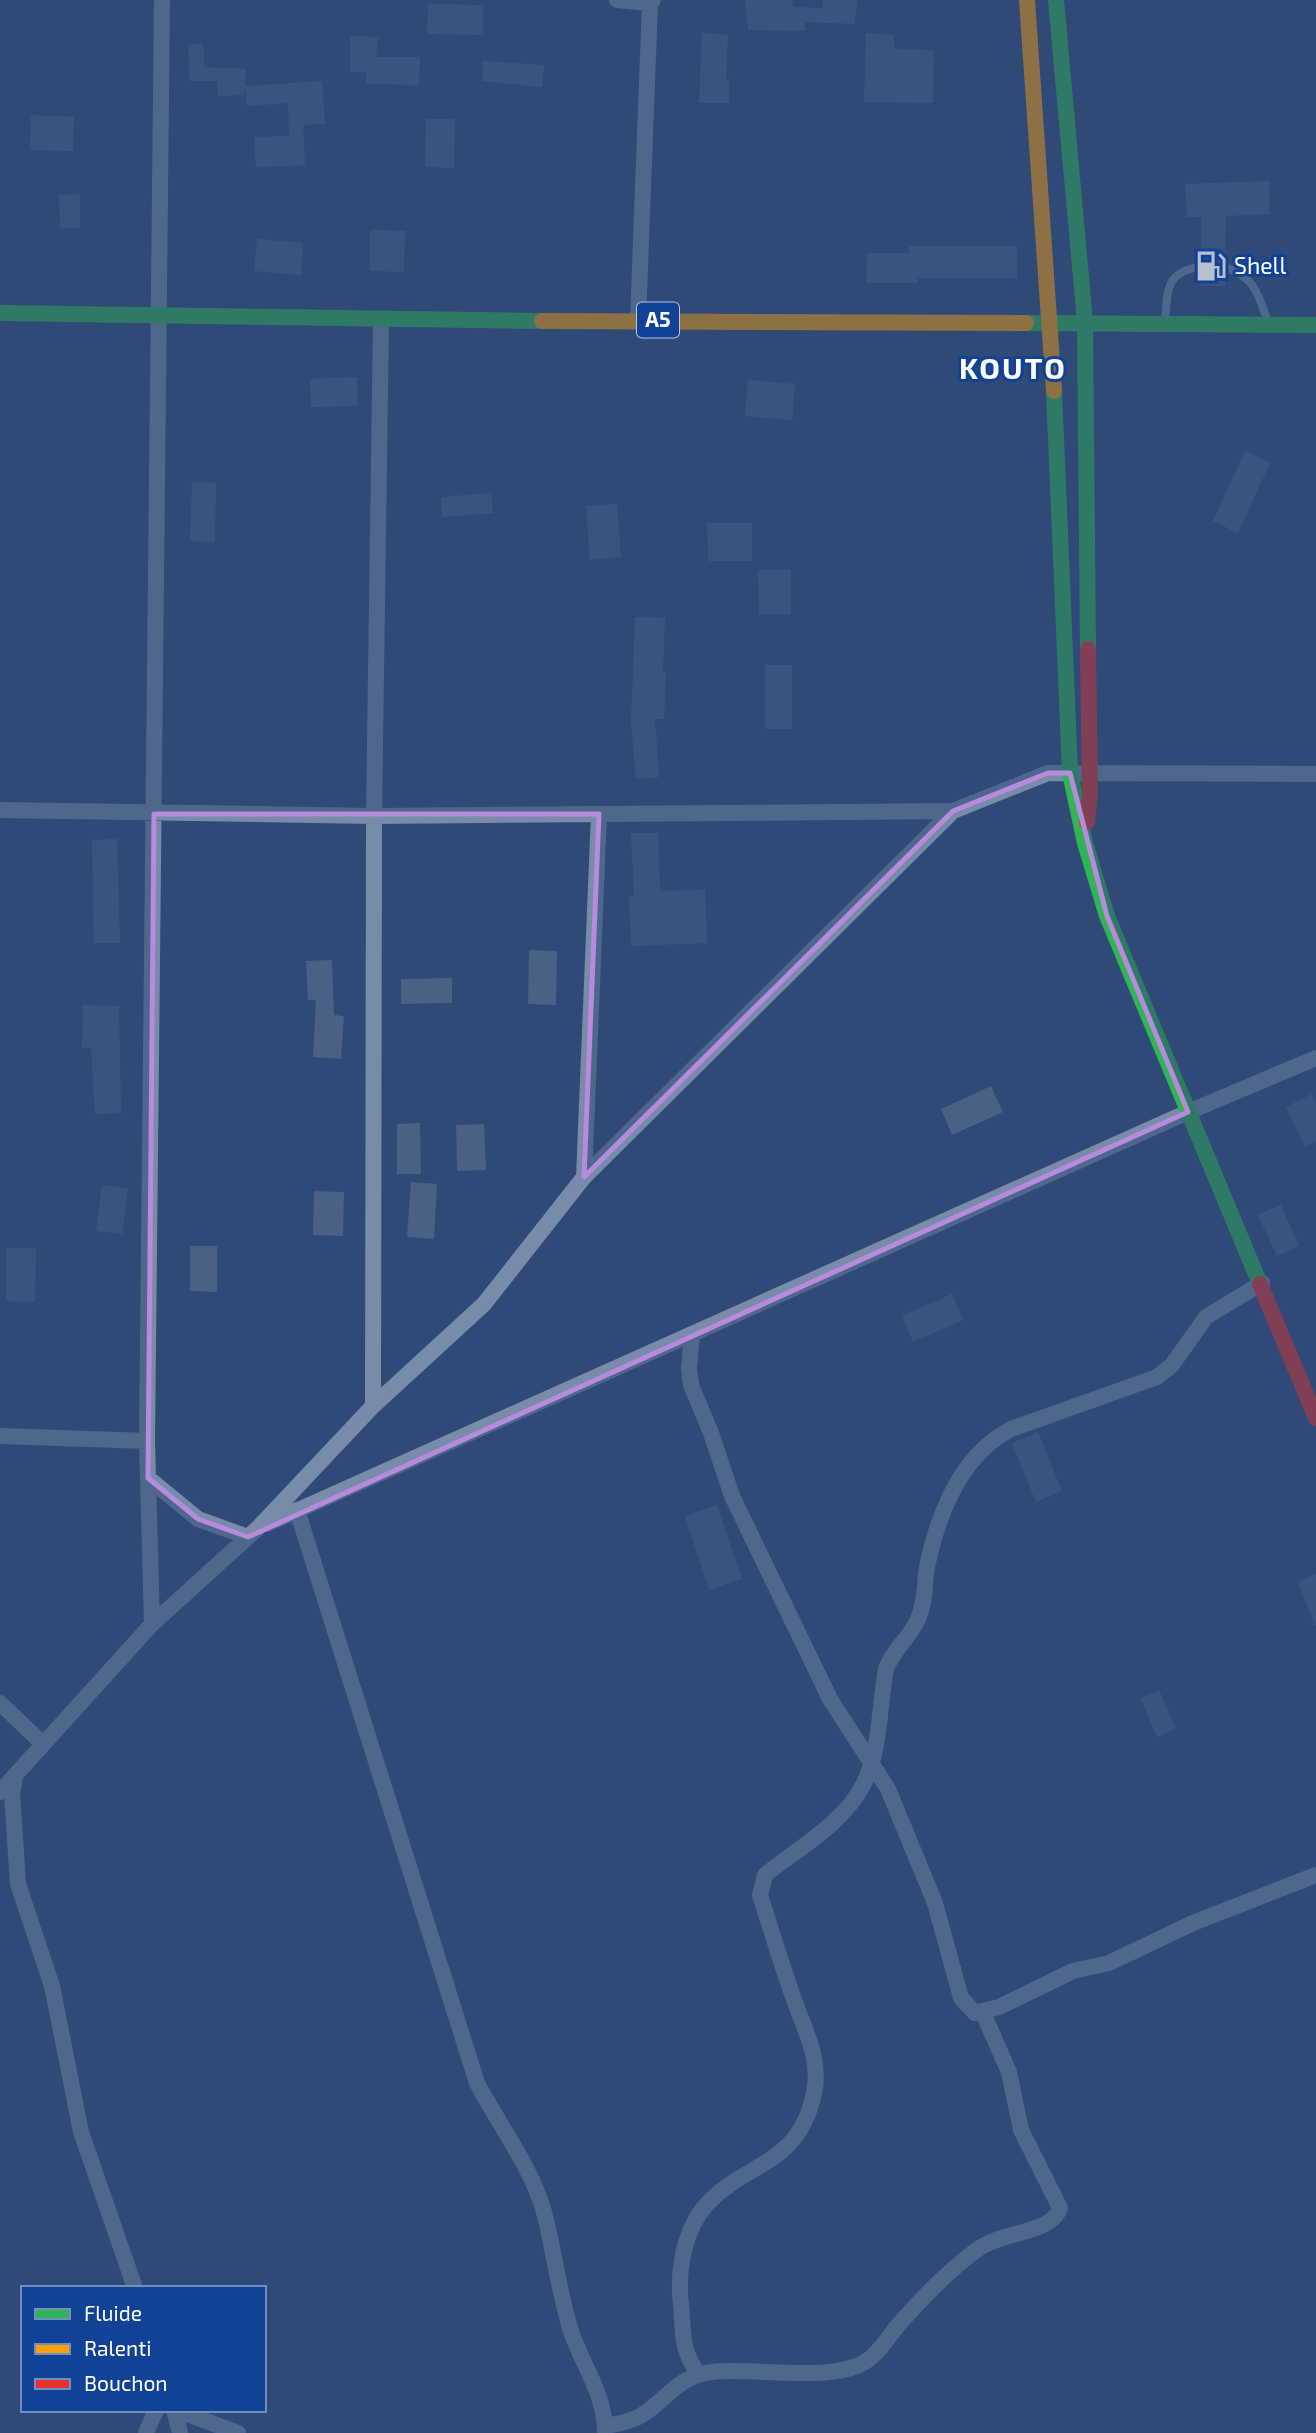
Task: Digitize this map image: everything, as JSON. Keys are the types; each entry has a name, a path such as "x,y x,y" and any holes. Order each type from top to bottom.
{"main road":[{"path":"1027,0 1051,323 1070,773 1085,843 1107,915 1316,1418"},
{"path":"1056,0 1085,322 1090,773 1085,843"},
{"name":"A5","path":"0,313 381,320 1316,325"}],"street":[{"path":"152,1624 147,1441 162,0"},
{"path":"617,0 652,1 638,320"},
{"path":"373,1406 374,816 381,320"},
{"path":"0,810 374,816 953,811 1048,773 1316,775"},
{"path":"0,1793 42,1743 152,1624 253,1533 373,1406 484,1304 584,1177 953,811"},
{"path":"584,1177 599,814"},
{"path":"148,1478 198,1519 253,1533 297,1510 1188,1112 1316,1058"},
{"path":"698,2374 684,2350 681,2337 681,2269 692,2227 709,2202 762,2168 789,2145 806,2116 816,2081 814,2053 789,1987 760,1895 760,1884 765,1875 845,1809 863,1785 872,1761 883,1684 891,1656 918,1621 926,1594 927,1569 942,1510 963,1474 992,1439 1011,1429 1134,1387 1165,1373 1206,1317 1262,1283"},
{"path":"692,1335 689,1368 691,1385 711,1433 732,1496 830,1699 888,1789 935,1903 961,1998 967,2008 975,2013 983,2013 1073,1970 1109,1963 1193,1923 1316,1875"},
{"path":"0,1436 147,1441"},
{"path":"297,1510 477,2084 524,2168 543,2211 562,2299 574,2338 602,2399 605,2430 643,2415 682,2381 698,2374 724,2371 830,2371 850,2368 866,2361 900,2322 965,2259 1003,2235 1039,2228 1053,2221 1060,2208 1057,2198 1043,2177 1021,2130 1009,2072 983,2013"},
{"path":"0,1703 42,1743"},
{"path":"15,1774 12,1794 18,1884 52,1986 81,2132 134,2286"},
{"path":"146,2433 155,2412"},
{"path":"175,2412 180,2433"},
{"path":"180,2412 238,2433"}],"lane":[{"path":"1165,323 1168,290 1175,275 1200,267"},
{"path":"1225,267 1245,275 1256,288 1269,325"}],"highlighted area":[{"path":"1048,773 1070,773 1107,916 1188,1112 248,1537 198,1519 148,1478 154,814 599,814 584,1177 953,811"}],"building":[{"path":"745,0 792,0 793,7 822,8 823,0 857,0 855,24 805,22 805,31 748,30"},
{"path":"428,4 483,5 483,35 427,34"},
{"path":"702,33 728,35 726,79 729,79 729,103 699,103"},
{"path":"866,33 894,35 894,49 934,50 933,103 864,102"},
{"path":"350,35 378,38 376,57 420,57 419,85 366,84 366,72 350,72"},
{"path":"203,44 205,67 246,69 244,95 218,96 217,81 190,81 188,45"},
{"path":"483,61 544,65 542,87 482,81"},
{"path":"322,81 325,124 303,125 305,165 256,167 254,137 289,136 288,103 247,106 245,86"},
{"path":"31,115 74,117 73,151 30,150"},
{"path":"426,119 455,119 454,168 425,167"},
{"path":"1269,181 1270,214 1226,216 1225,261 1218,267 1225,274 1225,286 1200,286 1200,274 1206,266 1201,261 1201,217 1187,217 1185,184"},
{"path":"80,194 80,228 60,228 59,195"},
{"path":"370,230 405,231 404,272 370,271"},
{"path":"257,239 303,243 301,275 254,271"},
{"path":"909,246 1017,246 1017,278 918,278 918,283 866,283 867,253 909,253"},
{"path":"357,377 358,406 311,407 310,379"},
{"path":"748,380 795,384 792,420 745,416"},
{"path":"1245,451 1270,463 1238,533 1213,521"},
{"path":"192,482 216,483 215,542 190,541"},
{"path":"491,493 493,513 442,517 441,497"},
{"path":"617,504 621,557 590,560 586,506"},
{"path":"707,523 752,523 752,561 708,561"},
{"path":"758,570 791,570 791,614 759,614"},
{"path":"635,617 665,618 663,673 666,673 664,719 655,719 659,777 636,779 631,723"},
{"path":"765,665 792,665 792,729 765,729"},
{"path":"631,833 658,833 660,891 705,890 707,943 631,946 629,897 634,896"},
{"path":"117,839 120,943 94,943 92,840"},
{"path":"529,950 557,951 556,1005 528,1004"},
{"path":"332,960 334,1015 344,1016 341,1059 313,1057 316,1000 308,1000 306,961"},
{"path":"452,978 452,1003 401,1004 401,979"},
{"path":"83,1005 119,1006 121,1113 95,1114 91,1048 82,1048"},
{"path":"991,1086 1003,1112 952,1135 941,1109"},
{"path":"1312,1094 1316,1103 1316,1141 1305,1146 1286,1107"},
{"path":"420,1123 421,1174 397,1174 397,1124"},
{"path":"484,1124 486,1170 457,1171 456,1125"},
{"path":"411,1182 437,1184 434,1239 407,1237"},
{"path":"102,1185 128,1189 122,1234 96,1231"},
{"path":"314,1191 344,1192 343,1236 313,1235"},
{"path":"1281,1205 1299,1246 1277,1256 1258,1215"},
{"path":"190,1246 217,1246 217,1292 190,1291"},
{"path":"6,1248 36,1248 35,1302 6,1301"},
{"path":"952,1294 963,1320 913,1342 902,1316"},
{"path":"1038,1432 1062,1491 1036,1502 1012,1443"},
{"path":"717,1505 742,1579 709,1590 685,1516"},
{"path":"1316,1574 1316,1625 1315,1625 1298,1582"},
{"path":"1159,1690 1176,1729 1157,1737 1140,1698"}],"traffic: fast":[{"path":"1056,0 1085,322 1088,649"},
{"path":"0,313 542,321"},
{"path":"1026,323 1316,325"},
{"path":"1054,391 1070,773 1085,843 1107,916 1260,1284"}],"traffic: slow":[{"path":"1027,0 1054,391"},
{"path":"542,321 1026,323"}],"traffic: jam":[{"path":"1087,822 1090,796 1088,649"},
{"path":"1260,1284 1316,1418"}],"place":[{"name":"Shell","path":"1211,266"}],"district":[{"name":"KOUTO","path":"1013,369"}]}
